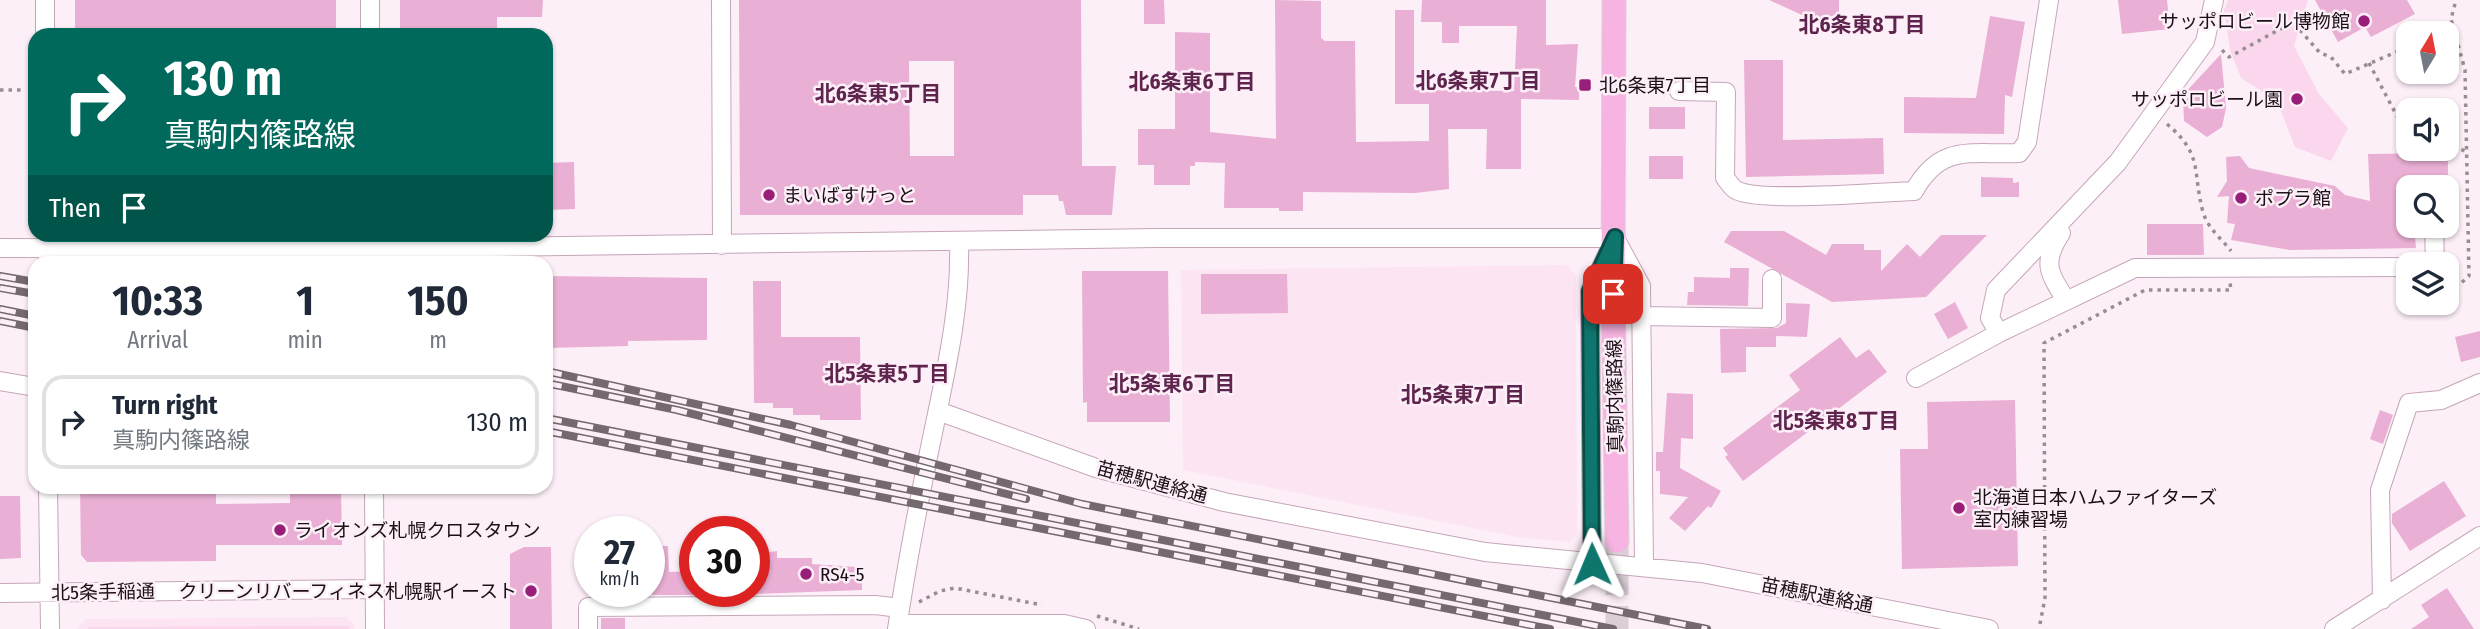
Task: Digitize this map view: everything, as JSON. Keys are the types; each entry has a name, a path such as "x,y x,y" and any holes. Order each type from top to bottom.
{"main road":[{"name":"真駒内篠路線","path":"1614,0 1617,541"}],"street":[{"path":"44,0 45,28"},
{"path":"370,0 370,28"},
{"path":"721,0 722,245"},
{"path":"1679,91 1726,92 1725,178 1735,190 1749,194 1784,195 1914,191 1926,170 1944,156 2019,153 2027,142 2049,0"},
{"path":"1999,333 1990,318 1996,289 2118,162 2205,41 2214,0"},
{"path":"2066,300 2050,275 2049,252 2077,206"},
{"path":"0,248 373,249 1615,237"},
{"path":"1615,237 1641,286 1644,566"},
{"path":"1592,564 1590,291 1615,237"},
{"path":"898,620 950,356 960,269 959,242"},
{"path":"1916,378 1999,333 2135,268 2396,267"},
{"path":"1641,316 1772,318 1772,279"},
{"path":"0,381 28,386"},
{"path":"2382,600 2380,490 2409,403 2441,400 2480,383"},
{"name":"苗穂駅連絡通","path":"938,411 1096,468 1224,502 1485,552 1702,573 1989,629"},
{"path":"48,494 50,629"},
{"path":"374,494 375,629"},
{"path":"2334,629 2360,622 2382,600 2480,536"},
{"name":"北5条手稲通","path":"0,593 375,589"},
{"path":"587,629 588,607 875,605 898,620 1063,624 1090,622"}],"path":[{"path":"2452,21 2456,0"},
{"path":"2222,50 2229,57 2293,22 2320,53 2331,57 2345,74 2396,52"},
{"path":"2459,49 2465,70 2469,276 2459,285"},
{"path":"2369,63 2396,114"},
{"path":"0,90 23,90"},
{"path":"2168,124 2183,136 2193,154 2203,213 2218,239 2231,249 2231,258"},
{"path":"2459,148 2467,152"},
{"path":"2040,624 2045,598 2044,343 2145,290 2231,290 2230,278"},
{"path":"919,602 940,591 955,588 1044,606"},
{"path":"1090,622 1139,629"}],"shaded area":[{"path":"2228,0 2308,0 2294,46 2319,94 2348,128 2331,161 2295,147 2277,101 2241,78 2230,50 2224,10"},
{"path":"1566,265 1576,275 1577,533 1570,542 1523,538 1183,470 1181,270"},
{"path":"346,617 354,624 355,629 77,629 86,619"},
{"path":"349,626 350,629 88,629 88,627"}],"building":[{"path":"75,0 336,0 336,28 75,28"},
{"path":"400,0 543,0 542,17 497,17 497,28 400,28"},
{"path":"739,0 1081,0 1082,166 1116,166 1112,215 1066,215 1063,201 1059,201 1058,195 1023,195 1023,215 740,215","holes":["909,61 954,61 954,156 910,156"]},
{"path":"1144,0 1164,0 1165,24 1144,24"},
{"path":"1275,0 1321,1 1321,38 1325,41 1355,41 1356,142 1429,141 1429,104 1395,104 1395,10 1414,10 1414,90 1514,91 1517,26 1459,26 1459,43 1442,43 1442,22 1421,22 1422,0 1546,0 1546,45 1578,44 1575,87 1579,87 1579,100 1521,99 1521,169 1486,169 1487,129 1448,129 1449,189 1415,193 1303,192 1303,211 1279,211 1279,208 1224,208 1225,163 1195,162 1195,166 1190,166 1190,185 1154,185 1154,165 1138,165 1138,129 1175,129 1175,32 1210,33 1210,132 1276,139"},
{"path":"1769,0 1839,0 1839,14 1822,19 1804,16"},
{"path":"2118,0 2167,0 2170,29 2122,34"},
{"name":"サッポロビール博物館","path":"2315,0 2407,0 2415,14 2396,21 2396,24 2371,37 2365,27 2338,42"},
{"path":"1990,16 2025,22 2012,97 2005,95 2004,134 1904,133 1904,97 1976,98"},
{"path":"2221,54 2226,108 2222,127 2207,137 2184,121 2183,95"},
{"path":"1744,60 1783,60 1783,140 1883,138 1884,174 1746,177"},
{"path":"1649,107 1685,107 1685,129 1649,129"},
{"path":"2368,154 2396,154 2396,161 2448,161 2448,175 2396,175 2396,238 2415,238 2416,248 2290,250 2231,240 2235,224 2227,223 2229,196 2217,197 2227,181 2226,157 2240,156 2249,168 2335,186 2345,195 2370,201"},
{"path":"1649,156 1683,156 1683,179 1649,179"},
{"path":"574,162 575,209 553,210 553,163"},
{"path":"1981,177 2013,178 2013,183 2019,182 2019,197 1981,197"},
{"path":"2147,224 2203,224 2204,255 2147,255"},
{"path":"1731,231 1784,231 1826,255 1832,244 1864,244 1864,250 1881,250 1881,271 1907,244 1920,257 1941,235 1987,235 1926,297 1832,302 1724,242"},
{"path":"1730,268 1749,268 1748,306 1687,305 1688,292 1694,292 1694,277 1730,278"},
{"path":"1082,271 1168,271 1170,422 1087,422 1087,402 1083,403"},
{"path":"1201,274 1287,274 1288,313 1201,314"},
{"path":"553,276 707,278 707,340 628,341 628,346 553,348"},
{"path":"753,281 781,281 781,337 860,337 861,420 820,420 820,415 793,415 793,408 773,408 773,403 754,403"},
{"path":"1955,302 1968,328 1948,339 1934,314"},
{"path":"1786,303 1810,304 1807,337 1776,336 1776,347 1746,347 1746,372 1721,373 1720,329 1777,328 1786,323"},
{"path":"2480,331 2480,357 2461,362 2455,337"},
{"path":"1840,337 1856,358 1869,349 1887,372 1743,481 1725,457 1728,455 1723,448 1800,390 1789,375"},
{"path":"1667,393 1693,394 1693,439 1681,438 1680,468 1721,491 1711,508 1708,506 1685,531 1669,518 1688,497 1660,494 1660,471 1656,471 1656,452 1663,452"},
{"name":"北海道日本ハムファイターズ 室内練習場","path":"2015,400 2018,566 1902,569 1900,449 1928,449 1927,402"},
{"path":"2380,410 2393,415 2383,444 2370,439"},
{"path":"2444,481 2466,516 2410,551 2392,523 2392,514"},
{"path":"80,494 216,494 216,504 290,503 290,494 341,494 342,545 216,545 216,561 87,562 81,555"},
{"path":"0,496 20,496 21,558 0,559"},
{"path":"665,546 668,546 669,572 679,572 679,595 665,595"},
{"name":"クリーンリバーフィネス札幌駅イースト","path":"524,547 551,547 552,629 510,629 510,554"},
{"path":"777,551 777,558 812,558 812,564 857,567 857,570 862,570 862,590 770,593 770,552"},
{"path":"2447,588 2474,629 2411,629 2429,617 2421,605"},
{"path":"601,618 625,618 625,629 601,629"}],"tunnel":[{"path":"1617,541 1617,629"}],"railway":[{"path":"0,276 28,281"},
{"path":"0,288 28,293"},
{"path":"0,309 28,315"},
{"path":"0,321 28,327"},
{"path":"553,373 791,425 1082,504 1707,629"},
{"path":"553,384 677,410 1026,499"},
{"path":"553,419 1613,629"},
{"path":"553,432 1550,629"}],"place":[{"name":"サッポロビール博物館","path":"2364,21"},
{"name":"北6条東7丁目","path":"1585,85"},
{"name":"サッポロビール園","path":"2297,99"},
{"name":"まいばすけっと","path":"769,195"},
{"name":"ポプラ館","path":"2241,198"},
{"name":"北海道日本ハムファイターズ 室内練習場","path":"1959,508"},
{"name":"ライオンズ札幌クロスタウン","path":"280,530"},
{"name":"RS4-5","path":"806,574"},
{"name":"クリーンリバーフィネス札幌駅イースト","path":"531,591"}],"district":[{"name":"北6条東8丁目","path":"1862,25"},
{"name":"北6条東7丁目","path":"1478,81"},
{"name":"北6条東6丁目","path":"1192,82"},
{"name":"北6条東5丁目","path":"878,94"},
{"name":"北5条東5丁目","path":"887,374"},
{"name":"北5条東6丁目","path":"1172,384"},
{"name":"北5条東7丁目","path":"1463,395"},
{"name":"北5条東8丁目","path":"1836,421"}],"route":[{"path":"1592,564 1590,291 1615,237 1613,294"}]}
